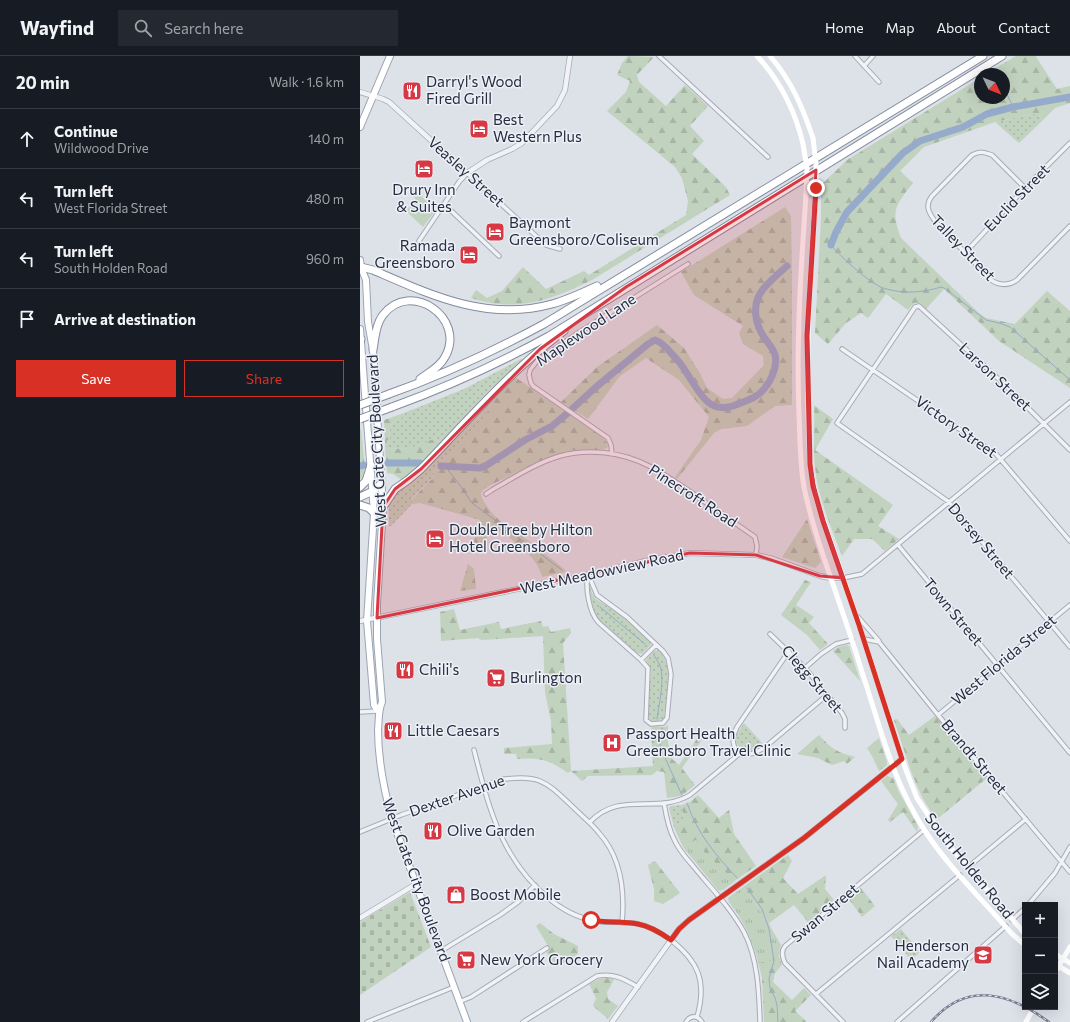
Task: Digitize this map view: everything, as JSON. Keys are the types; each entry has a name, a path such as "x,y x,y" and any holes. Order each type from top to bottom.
{"highway":[{"path":"360,405 414,385 520,337 983,56"},
{"path":"360,419 450,385 506,360 549,336 1002,56"},
{"path":"360,266 452,302 488,309 503,310 519,310 550,305 571,298 621,276"},
{"path":"382,507 395,489 421,469 517,370 540,349 626,287"},
{"path":"373,350 379,323 383,314 396,304 416,301 428,305 436,310 441,315 449,330 450,344 445,357 440,364 414,385"},
{"path":"360,487 366,481 371,465"},
{"path":"360,497 373,491 381,484"},
{"path":"360,505 369,508 374,513"}],"main road":[{"path":"360,127 390,56"},
{"name":"South Holden Road","path":"757,56 787,97 795,116 803,144 807,168 798,336 801,463 806,495 831,578 893,766 909,803 924,830 937,848 1022,942"},
{"name":"South Holden Road","path":"770,56 786,76 794,90 806,118 813,138 816,164 816,188 807,336 810,464 817,501 914,793 922,808 938,831 967,868 1022,932"},
{"name":"West Gate City Boulevard","path":"360,266 366,280 368,322 373,350 382,507 377,618 377,639 382,702 378,711 378,743 380,764 384,790 392,819 467,1022"},
{"name":"West Gate City Boulevard","path":"360,329 374,513 367,621 374,705 378,711"},
{"path":"1006,926 1010,926 1022,933"},
{"path":"1058,964 1063,959 1070,947"},
{"path":"1058,956 1070,963"},
{"path":"1058,966 1070,973"},
{"path":"1026,1022 1032,1010"}],"street":[{"path":"419,241 466,173 487,160 522,143 557,106 565,90 570,56"},
{"path":"660,56 768,157"},
{"path":"855,56 879,82"},
{"path":"864,66 873,56"},
{"name":"Veasley Street","path":"360,92 383,99 393,106 546,245 560,249"},
{"name":"Euclid Street","path":"964,253 1070,143"},
{"name":"Talley Street","path":"1025,188 992,155 985,152 980,152 972,154 932,196 928,201 928,207 930,214 935,221 964,253 997,284 1011,284 1070,226"},
{"path":"444,204 499,256"},
{"name":"Maplewood Lane","path":"612,454 611,445 608,438 533,386 530,380 530,370 537,361 579,332 688,264"},
{"name":"Larson Street","path":"874,370 915,307 918,306 1004,384 1070,450"},
{"name":"Victory Street","path":"842,349 996,454 1070,541"},
{"name":"Dorsey Street","path":"874,370 837,423 949,502 1070,647"},
{"path":"843,578 862,574 1002,460 1070,402"},
{"path":"486,494 535,466 560,456 586,452 612,454"},
{"name":"Pinecroft Road","path":"612,454 648,465 670,478 755,537 757,546 756,555"},
{"name":"Town Street","path":"898,545 1070,753"},
{"name":"West Meadowview Road","path":"360,621 367,621 429,606 690,553 756,555 831,578 843,578"},
{"path":"588,574 597,595 622,613 666,654 671,669 667,718 665,722 661,724 652,724 646,720 648,668 594,617 586,584 588,574"},
{"name":"West Florida Street","path":"938,715 1070,605"},
{"name":"Brandt Street","path":"856,615 1070,872"},
{"name":"Clegg Street","path":"770,634 805,668 842,713 845,719 845,728"},
{"path":"805,668 821,654 836,644 852,640"},
{"path":"864,640 879,642"},
{"path":"641,660 656,645"},
{"path":"739,754 732,743 737,727 789,651"},
{"path":"590,822 606,809 616,805 664,803 682,800 739,754 754,754 764,748 827,695"},
{"path":"360,712 378,711"},
{"path":"474,750 483,786 502,840 516,862 535,885 552,901 578,916 602,922 638,924 646,926 662,933 687,953 697,970 702,992 697,1017"},
{"path":"612,1022 679,929 689,920 804,838 902,759"},
{"name":"Dexter Avenue","path":"360,832 500,780 514,778 536,779 546,783 590,822 607,842 621,877 623,902 622,923"},
{"path":"664,803 674,840 720,898 744,933 757,974 760,1022"},
{"path":"967,868 1026,819"},
{"name":"Swan Street","path":"843,1022 785,963 782,955 784,947 924,830"},
{"path":"1031,902 1055,874 1070,847"},
{"path":"816,994 960,875"},
{"path":"360,918 416,884"},
{"path":"441,951 500,915 518,902 535,885"},
{"path":"1012,920 1022,911"},
{"path":"896,1022 1006,926"},
{"path":"459,1002 470,997 546,948"},
{"path":"523,1022 597,976 608,975 619,977 638,987"},
{"path":"366,1022 454,987"},
{"path":"686,1022 690,1018 697,1017"},
{"path":"697,1017 702,1022"}],"highlighted area":[{"path":"816,170 807,337 810,464 817,501 843,578 820,576 756,555 690,553 377,618 383,507 395,489 421,469 540,349 626,287"}],"green space":[{"path":"628,56 654,57 637,75 639,82 666,106 685,85 708,106 690,126 704,141 692,154 726,187 730,195 592,280 562,293 533,302 519,304 488,302 471,298 476,290 487,298 502,291 523,267 546,289 584,271 589,275 686,215 688,201 682,178 675,167 607,111 626,92 630,81 617,75 622,63"},
{"path":"1016,56 1037,56 1036,57 1057,89 1070,86 1070,103 1055,108 1043,120 1038,113 995,122 924,147 900,171 913,183 902,197 896,208 896,221 901,238 986,318 1015,324 1047,291 1070,311 1070,388 999,341 944,289 926,309 921,304 915,303 908,310 886,294 868,318 861,313 846,323 828,344 815,333 821,218 821,185 847,160 974,82 974,104 1010,104 1010,68 996,68"},
{"path":"1038,113 1043,120 1019,143 995,122"},
{"path":"413,188 436,210 423,227 406,211 415,200"},
{"path":"785,207 791,216 792,405 775,406 747,426 721,429 714,433 677,479 675,477 701,440 709,417 679,380 646,358 620,376 588,419 561,402 597,367 657,325 684,348 700,373 707,388 723,399 732,398 764,365 763,356 743,344 739,333 743,326 694,295 681,272"},
{"path":"521,359 522,360 488,391 440,443 435,438 408,449 385,448 385,442 390,439 390,428 392,424 402,418 404,413 464,389"},
{"path":"515,377 599,435 605,440 608,447 606,449 598,450 576,450 549,457 492,484 482,492 481,496 496,517 563,568 566,572 542,577 540,570 531,557 501,531 486,538 470,555 480,520 420,503 412,504 411,500 433,478 436,467 482,420 500,392"},
{"path":"500,392 482,420 436,467 433,477 411,499 412,504 391,526 389,526 389,506 395,493 407,486 428,467"},
{"path":"814,405 833,419 815,450 893,505 878,526 899,539 885,551 872,539 854,539 842,556 819,490 814,452"},
{"path":"404,413 402,418 392,424 390,428 390,439 385,442 384,420"},
{"path":"360,429 365,468 362,478 360,479"},
{"path":"435,438 440,443 415,470 402,480 393,474 387,473 385,448 408,449"},
{"path":"807,519 821,562 815,568 782,557"},
{"path":"468,564 474,569 476,589 460,591"},
{"path":"805,580 811,582 796,605 814,617 809,623 828,644 820,650 807,635 781,615"},
{"path":"589,583 592,593 596,599 624,617 650,641 651,645 642,654 637,653 598,619 594,612"},
{"path":"454,609 460,630 499,622 501,629 541,621 543,627 548,626 551,632 570,628 571,633 563,643 571,771 568,773 556,765 544,760 517,759 516,754 504,754 504,748 552,744 551,721 545,692 543,636 482,640 477,638 441,641 440,612"},
{"path":"849,646 860,681 833,651 839,647"},
{"path":"658,650 666,663 668,682 664,718 658,722 652,721 647,716 651,672 646,660 654,651"},
{"path":"935,716 987,778 936,820 922,797 912,774 894,720 897,719 909,735"},
{"path":"744,723 763,744 749,752 742,750 736,742 737,734"},
{"path":"668,725 668,742 671,758 679,765 703,730 704,737 682,768 695,785 681,796 667,798 664,772 657,771 652,775 588,776 582,781 571,771 653,766 652,726 665,727"},
{"path":"819,735 827,744 835,749 855,757 847,764 844,761 832,765 818,758 797,754"},
{"path":"879,738 887,765 879,771 867,748"},
{"path":"887,776 893,778 918,826 917,832 903,812 890,822 888,820 898,804 881,781"},
{"path":"698,795 719,818 729,810 734,834 756,866 720,891 718,890 715,863 702,850 696,840 683,847 674,827 682,823 684,818 682,805 690,802"},
{"path":"682,805 684,818 682,823 674,827 669,808 671,806"},
{"path":"696,840 702,850 735,881 723,890 718,890 683,847"},
{"path":"788,855 792,861 783,878 798,894 826,875 825,889 834,900 808,922 794,905 769,923 743,887"},
{"path":"655,861 680,893 663,904 654,901 654,889 648,865"},
{"path":"743,887 769,923 781,945 779,959 759,963 747,931 728,898"},
{"path":"861,888 875,906 862,917 848,898"},
{"path":"410,892 431,947 360,995 360,922"},
{"path":"540,923 554,934 578,946 578,954 556,967 546,952 550,949 536,926"},
{"path":"901,929 920,952 911,960 891,936"},
{"path":"756,953 779,956 782,965 775,973 773,982 792,1000 804,988 811,995 795,1011 806,1021 805,1022 764,1022 762,978"},
{"path":"609,978 614,980 607,992 608,999 618,1006 608,1019 593,1006 596,998 589,984 599,979"}],"waterway":[{"path":"831,245 847,212 903,153 920,141 963,127 987,114 1013,107 1070,97"},
{"path":"1010,101 1013,107"},
{"path":"831,245 841,256 870,281 883,288 912,292 927,291 941,287 944,288 986,320 1010,327 1070,380"},
{"path":"572,409 596,387 648,344 655,340 664,345 683,367 701,395 712,405 728,407 756,396 767,386 776,364 773,350 758,326 756,303 764,288 787,266"},
{"path":"441,466 480,468 525,440 552,426 569,412"},
{"path":"388,463 420,463"},
{"path":"360,466 364,465"},
{"path":"445,466 472,503 562,570"},
{"path":"600,607 645,644"},
{"path":"654,655 659,663 662,675 662,688 657,719"},
{"path":"657,731 661,749 682,795"},
{"path":"687,803 696,825 708,844 737,878"},
{"path":"747,888 762,909 769,929 774,961 769,978 770,988 777,1005 778,1022"}],"railway":[{"path":"931,1022 945,1009 959,1000 974,996 988,995 1004,998 1019,1004 1049,1022"}],"place":[{"name":"Darryl's Wood Fired Grill","path":"412,91"},
{"name":"Best Western Plus","path":"479,129"},
{"name":"Drury Inn & Suites","path":"424,169"},
{"name":"Baymont Greensboro/Coliseum","path":"495,232"},
{"name":"Ramada Greensboro","path":"469,255"},
{"name":"DoubleTree by Hilton Hotel Greensboro","path":"435,539"},
{"name":"Chili's","path":"405,670"},
{"name":"Burlington","path":"496,678"},
{"name":"Little Caesars","path":"393,731"},
{"name":"Passport Health Greensboro Travel Clinic","path":"612,743"},
{"name":"Olive Garden","path":"433,831"},
{"name":"Boost Mobile","path":"456,895"},
{"name":"Henderson Nail Academy","path":"983,955"},
{"name":"New York Grocery","path":"466,960"}],"route":[{"path":"591,920 638,924 654,929 671,940 679,929 689,920 804,838 902,759 859,625 823,521 813,486 810,464 807,336 816,188"}]}
